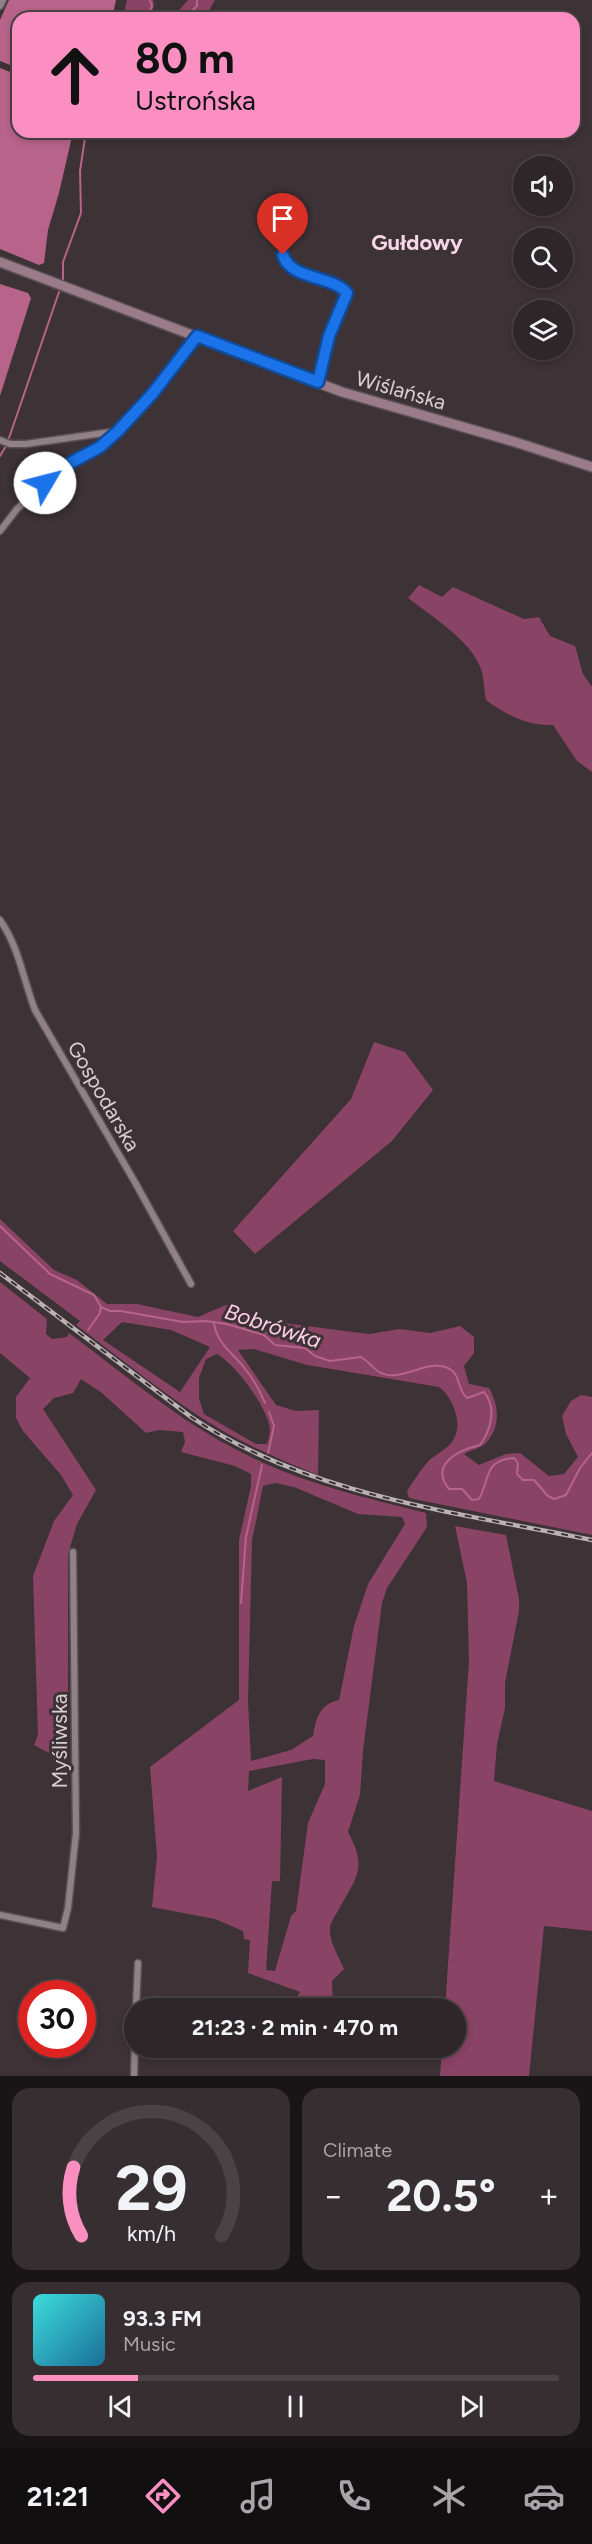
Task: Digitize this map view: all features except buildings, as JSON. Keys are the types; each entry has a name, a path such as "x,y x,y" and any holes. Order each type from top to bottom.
{"street":[{"path":"0,6 3,0"},
{"path":"283,255 289,266 338,285 347,293 329,336 318,382"},
{"name":"Wiślańska","path":"0,262 366,399 592,467"},
{"path":"0,531 17,508 45,483 72,462 100,447 118,431 153,393 197,336"},
{"path":"4,441 80,438 118,431"},
{"name":"Gospodarska","path":"0,920 15,944 24,983 35,1010 191,1284"},
{"name":"Myśliwska","path":"0,1915 63,1928 68,1908 76,1833 73,1552"},
{"path":"136,1998 138,1963"},
{"path":"134,2076 135,2058"}],"shaded area":[{"path":"9,0 116,0 113,12 12,12 12,66 0,61 0,20"},
{"path":"127,0 153,0 152,12 124,12"},
{"path":"188,0 215,0 208,12 177,12"},
{"path":"0,68 12,73 12,138 72,138 48,230 44,263 39,265 0,249"},
{"path":"0,284 28,293 31,298 0,396"},
{"path":"419,585 442,597 453,587 524,619 539,617 550,636 575,646 583,674 592,687 592,772 577,761 553,725 535,724 518,718 486,700 482,672 470,650 451,630 408,598"},
{"path":"374,1042 405,1052 433,1090 392,1141 255,1254 233,1231 351,1099"},
{"path":"0,1219 54,1270 77,1280 107,1304 137,1304 198,1317 226,1305 260,1320 369,1334 400,1329 430,1333 460,1326 474,1337 474,1353 464,1366 469,1384 489,1388 495,1402 497,1416 491,1437 484,1445 464,1454 479,1465 506,1454 520,1453 549,1476 564,1474 578,1457 566,1434 562,1416 571,1401 581,1395 592,1397 592,1535 409,1498 407,1491 421,1470 452,1442 456,1435 456,1413 449,1398 439,1387 307,1365 254,1349 238,1350 276,1405 296,1411 319,1410 318,1475 255,1448 199,1416 76,1325 80,1321 0,1261","holes":["122,1322 171,1330 210,1347 180,1392 103,1340","217,1354 233,1367 258,1399 270,1430 267,1444 256,1444 204,1414 199,1399 199,1378 206,1359"]},
{"path":"0,1282 47,1319 46,1334 52,1339 67,1337 69,1333 173,1411 216,1439 284,1472 354,1495 426,1513 427,1527 387,1588 382,1603 363,1751 360,1795 348,1832 357,1854 358,1871 330,1926 333,1944 344,1969 332,1981 333,1998 296,1998 300,1992 248,1973 250,1940 244,1939 243,1931 215,1919 152,1907 157,1856 150,1767 239,1700 239,1540 251,1486 251,1474 235,1466 181,1452 185,1442 183,1432 159,1430 146,1433 102,1393 81,1379 73,1393 54,1398 43,1409 96,1490 77,1524 68,1554 68,1758 47,1752 34,1745 38,1735 33,1576 54,1521 73,1495 61,1475 23,1431 16,1418 16,1397 30,1378 0,1353","holes":["275,1483 294,1487 358,1514 402,1517 405,1524 368,1584 354,1626 339,1700 327,1705 320,1713 313,1736 291,1750 251,1761 248,1702 252,1541 263,1486","313,1759 325,1760 325,1784 308,1823 296,1911 291,1916 275,1971 266,1970 272,1881 280,1881 282,1777 248,1791 249,1771"]},
{"path":"455,1526 506,1535 519,1599 519,1611 505,1683 505,1708 497,1744 494,1781 592,1811 592,1931 544,1926 529,2076 440,2076 441,2058 466,2058 466,1998 446,1998 469,1661 467,1583"}],"waterway":[{"path":"150,0 152,6 150,12"},
{"path":"191,12 197,6 197,0"},
{"path":"63,280 63,262 81,213 80,171 85,138"},
{"path":"9,438 59,292"},
{"path":"0,456 6,446"},
{"name":"Bobrówka","path":"0,1226 50,1274 94,1295 101,1307 110,1311 183,1322 206,1321 227,1324 264,1335 275,1345 305,1348 315,1356 330,1361 361,1357 379,1372 387,1375 396,1375 431,1366 448,1368 455,1374 467,1398 484,1392 490,1404 490,1426 480,1445 463,1450 444,1465 442,1472 449,1489 462,1489 472,1500 479,1499 492,1467 504,1460 514,1458 518,1463 517,1474 523,1480 534,1480 548,1496 554,1499 566,1495 580,1468 592,1453"},
{"path":"88,1330 100,1313 101,1307"},
{"path":"214,1324 222,1343 249,1374 265,1403"},
{"path":"268,1453 274,1426 269,1412"},
{"path":"241,1603 246,1537 262,1465"}],"railway":[{"path":"0,1273 191,1417 237,1444 285,1466 385,1498 592,1540"}],"district":[{"name":"Gułdowy","path":"417,242"}],"route":[{"path":"45,483 72,462 100,447 118,431 153,393 197,336 318,382 329,336 347,293 338,285 289,266 283,255"}]}
